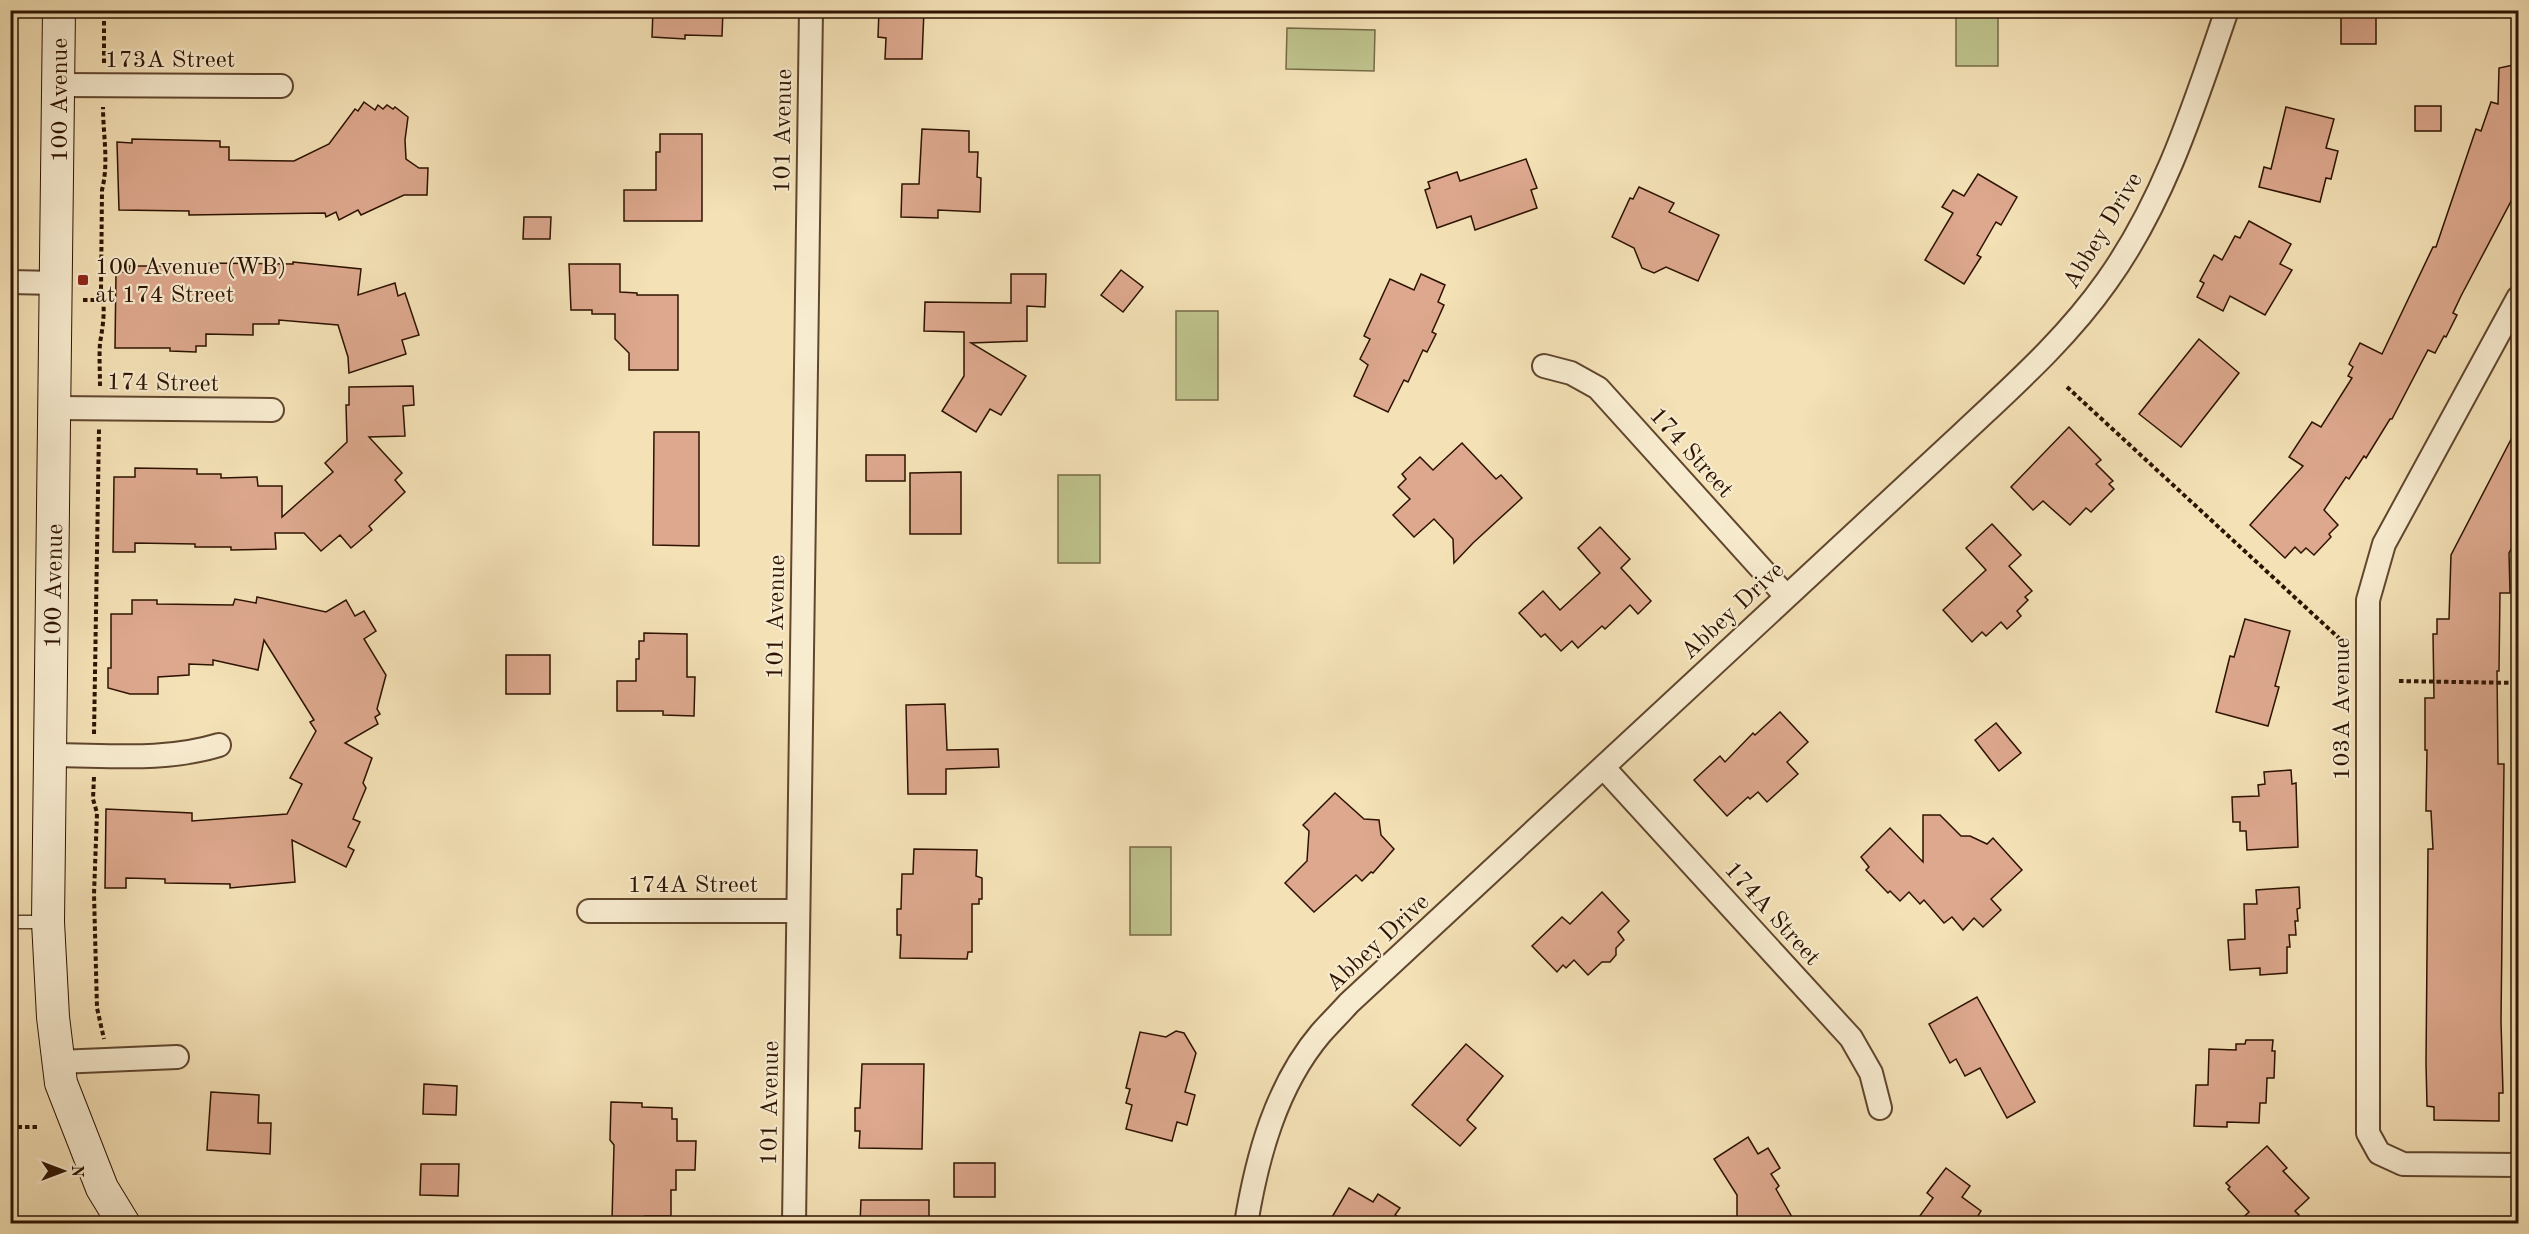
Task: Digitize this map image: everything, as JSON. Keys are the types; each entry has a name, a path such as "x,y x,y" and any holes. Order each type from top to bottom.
{"street":[{"name":"100 Avenue","path":"59,10 48,922 61,1083 102,1188 124,1224"},
{"name":"101 Avenue","path":"794,1224 810,10"},
{"name":"Abbey Drive","path":"1246,1224 1260,1153 1296,1069 1320,1034 1349,1003 2011,387 2062,336 2108,280 2166,176 2186,128 2227,10"},
{"name":"173A Street","path":"59,86 281,86"},
{"path":"10,282 56,283"},
{"name":"103A Avenue","path":"2518,298 2384,544 2368,600 2368,1133 2379,1153 2403,1164 2518,1166"},
{"name":"174 Street","path":"1544,366 1571,374 1598,388 1786,596"},
{"name":"174 Street","path":"55,408 272,410"},
{"path":"51,755 170,756 219,745"},
{"name":"174A Street","path":"1604,768 1851,1038 1871,1072 1881,1108"},
{"name":"174A Street","path":"589,911 798,911"},
{"path":"58,1062 177,1057"}],"lane":[{"path":"10,922 48,922"}],"path":[{"path":"104,10 104,70"},
{"path":"100,393 104,300 101,290 102,190 105,178 106,136 103,120"},
{"path":"82,300 104,300"},
{"path":"2067,387 2341,640 2346,640"},
{"path":"94,737 99,425"},
{"path":"2399,681 2518,683"},
{"path":"93,792 97,813 94,894 98,1008 110,1060"},
{"path":"10,1127 39,1127"}],"green space":[{"path":"1956,11 1998,11 1998,66 1956,66"},
{"path":"1287,28 1375,30 1374,71 1286,69"},
{"path":"1176,311 1218,311 1218,400 1176,400"},
{"path":"1058,475 1100,475 1100,563 1058,563"},
{"path":"1130,847 1171,847 1171,935 1130,935"}],"building":[{"path":"653,10 723,10 722,36 685,35 685,39 652,37"},
{"path":"879,10 924,10 922,59 885,59 886,38 878,37"},
{"path":"2341,10 2376,10 2376,44 2341,44"},
{"path":"2518,64 2518,188 2461,296 2453,313 2457,315 2446,337 2444,336 2435,353 2428,350 2392,419 2366,458 2364,456 2349,479 2346,477 2324,510 2338,525 2329,534 2331,537 2314,555 2306,548 2301,553 2295,547 2285,558 2250,525 2303,466 2289,457 2312,422 2321,427 2352,378 2348,376 2353,367 2349,364 2360,343 2382,354 2433,247 2436,247 2476,129 2481,131 2491,102 2498,104 2499,68"},
{"path":"364,102 375,110 378,105 383,109 387,105 393,109 395,107 408,117 405,140 406,159 419,168 428,168 427,195 404,195 361,215 358,210 339,220 336,212 326,217 325,213 189,215 189,211 119,210 117,142 132,143 132,139 220,141 220,147 229,147 229,160 294,161 329,144 355,109 358,111"},
{"path":"2415,106 2441,106 2441,131 2415,131"},
{"path":"2286,107 2334,119 2326,148 2338,151 2331,179 2326,178 2320,202 2259,187 2264,167 2271,169"},
{"path":"922,129 969,131 969,152 978,152 977,177 981,178 980,212 938,210 938,218 901,217 902,184 919,184"},
{"path":"660,134 702,134 702,221 624,221 624,190 656,190 656,152 660,152"},
{"path":"1526,159 1537,188 1531,190 1537,208 1475,230 1471,216 1437,228 1425,190 1430,188 1428,182 1457,172 1460,181"},
{"path":"1978,174 2017,197 2001,225 1996,222 1977,255 1981,257 1964,284 1925,260 1953,213 1942,207 1953,190 1964,196"},
{"path":"1639,187 1674,203 1669,212 1719,235 1698,281 1666,267 1654,273 1642,268 1634,248 1612,237 1630,198 1633,199"},
{"path":"524,217 551,217 550,239 523,239"},
{"path":"2249,221 2291,244 2280,264 2292,270 2265,315 2230,296 2223,311 2197,297 2204,283 2200,281 2214,255 2222,260 2235,236 2240,238"},
{"path":"293,262 361,269 358,295 395,283 398,296 405,293 419,335 402,340 406,354 349,373 348,357 338,325 279,320 279,324 253,324 253,335 206,334 206,346 196,346 196,352 170,351 170,348 115,348 116,272 129,272 129,266 195,266 195,263 293,264"},
{"path":"569,264 620,264 620,292 637,293 637,295 678,295 678,370 629,370 629,353 615,339 615,314 592,314 592,310 571,310"},
{"path":"1121,270 1143,287 1123,312 1101,295"},
{"path":"1011,274 1046,274 1045,307 1027,306 1027,341 971,343 1026,376 1001,415 990,409 976,432 942,411 964,376 964,332 924,331 925,302 1011,303"},
{"path":"1421,274 1445,285 1438,302 1444,305 1432,332 1436,334 1427,352 1423,350 1408,382 1404,380 1388,412 1354,396 1368,365 1360,359 1370,339 1364,336 1390,279 1414,290"},
{"path":"2199,339 2239,373 2181,447 2139,414"},
{"path":"413,386 414,405 403,406 405,436 369,437 402,473 395,480 405,492 369,526 372,530 351,548 340,535 321,551 304,533 275,533 276,549 231,550 231,547 195,547 195,544 135,543 135,552 113,552 114,477 135,477 135,468 197,469 197,474 221,474 221,478 257,477 258,486 282,486 282,517 333,472 325,463 347,442 346,405 349,405 349,387"},
{"path":"2518,426 2518,537 2509,553 2510,593 2500,593 2499,671 2497,671 2498,764 2504,764 2501,1021 2503,1093 2499,1093 2499,1121 2434,1120 2434,1107 2427,1106 2426,1063 2428,849 2433,849 2431,811 2426,811 2425,698 2434,698 2433,634 2437,634 2437,619 2449,619 2451,555"},
{"path":"2069,427 2101,460 2096,464 2113,481 2109,484 2114,489 2091,512 2086,508 2070,525 2043,501 2033,510 2011,487"},
{"path":"654,432 699,432 699,546 653,545"},
{"path":"1462,443 1496,479 1501,475 1522,498 1454,563 1453,539 1434,519 1414,537 1393,515 1410,499 1398,487 1406,479 1402,474 1420,457 1433,470"},
{"path":"866,455 905,455 905,481 866,481"},
{"path":"961,472 961,534 910,534 910,473"},
{"path":"1992,524 2021,555 2009,566 2032,591 2025,597 2028,600 2017,611 2021,616 2007,629 2001,622 1986,636 1982,632 1972,642 1943,610 1986,570 1966,548"},
{"path":"1600,527 1630,559 1621,568 1651,601 1638,614 1630,605 1605,629 1602,626 1578,648 1572,641 1561,651 1545,634 1541,637 1519,613 1543,591 1560,610 1600,573 1578,548"},
{"path":"257,597 326,612 346,600 355,616 364,611 376,631 364,639 386,675 377,709 380,714 375,717 378,724 345,743 372,758 363,783 366,788 353,819 360,822 348,847 354,850 346,867 292,840 295,882 230,888 230,884 165,883 165,879 126,878 126,888 105,888 106,809 192,813 192,821 287,814 302,784 290,778 316,731 310,722 314,720 264,640 258,670 213,660 213,665 189,664 189,675 158,677 158,694 130,694 108,688 108,668 111,668 111,614 132,614 132,600 157,600 157,604 233,605 235,599 256,603"},
{"path":"2245,619 2290,631 2275,686 2279,687 2268,726 2216,712 2230,656 2234,657"},
{"path":"644,633 687,634 687,677 695,677 694,716 663,715 663,711 617,711 617,681 636,681 639,641 644,641"},
{"path":"506,655 550,655 550,694 506,694"},
{"path":"945,704 947,750 998,749 999,767 946,769 946,794 908,794 906,705"},
{"path":"1780,712 1808,742 1787,762 1798,774 1767,802 1758,792 1750,799 1748,797 1727,816 1694,780 1720,756 1725,762 1753,733 1755,735"},
{"path":"1996,723 2021,753 1999,771 1975,740"},
{"path":"2291,770 2292,784 2296,783 2298,847 2247,850 2246,831 2240,831 2240,822 2233,822 2232,797 2259,796 2258,785 2265,784 2264,772"},
{"path":"1335,793 1364,819 1379,820 1381,835 1394,849 1373,873 1371,872 1362,881 1356,875 1314,912 1285,883 1307,861 1309,831 1303,825"},
{"path":"1923,815 1940,815 1961,836 1970,836 1987,844 1993,838 2022,870 1991,899 2001,910 1983,927 1974,918 1963,930 1952,917 1944,923 1924,900 1920,904 1909,892 1900,901 1890,891 1888,893 1866,870 1869,867 1861,857 1890,828 1923,862"},
{"path":"914,849 977,850 976,876 982,878 982,899 979,899 979,904 972,904 972,952 968,952 967,959 900,958 901,935 897,935 897,909 901,909 902,874 913,874"},
{"path":"2299,887 2300,908 2297,909 2298,921 2295,921 2296,935 2289,935 2287,973 2260,975 2260,968 2230,970 2228,940 2245,939 2244,904 2257,904 2256,890"},
{"path":"1602,892 1629,921 1618,932 1624,940 1616,948 1616,955 1610,962 1602,962 1588,975 1574,960 1566,968 1563,965 1557,972 1532,946 1562,917 1570,924"},
{"path":"1977,997 2035,1102 2007,1118 1980,1068 1965,1076 1956,1059 1950,1063 1929,1024"},
{"path":"1176,1031 1184,1033 1196,1053 1185,1092 1195,1095 1187,1125 1177,1122 1172,1141 1126,1129 1132,1105 1126,1103 1130,1089 1126,1088 1140,1032 1166,1037"},
{"path":"2246,1040 2273,1040 2272,1051 2275,1051 2274,1078 2267,1078 2266,1103 2260,1103 2259,1123 2227,1122 2227,1127 2194,1126 2196,1085 2208,1085 2209,1049 2236,1050 2236,1044 2245,1044"},
{"path":"1466,1044 1503,1076 1467,1120 1476,1128 1460,1146 1412,1105"},
{"path":"862,1064 924,1064 922,1149 859,1148 860,1131 855,1131 855,1108 860,1108"},
{"path":"424,1084 457,1086 456,1115 423,1114"},
{"path":"211,1092 259,1095 258,1123 271,1123 270,1154 207,1150"},
{"path":"611,1102 642,1103 642,1107 672,1108 672,1119 677,1119 677,1141 696,1141 695,1170 676,1170 676,1190 671,1190 671,1216 645,1216 645,1220 612,1220 614,1145 610,1140"},
{"path":"1748,1137 1758,1154 1768,1148 1780,1168 1771,1174 1779,1186 1776,1189 1796,1224 1737,1224 1737,1195 1714,1159"},
{"path":"2267,1146 2287,1168 2283,1171 2309,1198 2295,1211 2299,1215 2289,1224 2236,1224 2249,1212 2228,1189 2230,1187 2226,1183"},
{"path":"954,1163 995,1163 995,1197 954,1197"},
{"path":"421,1164 459,1164 458,1196 420,1195"},
{"path":"1946,1168 1970,1186 1962,1197 1981,1211 1973,1224 1914,1224 1933,1198 1927,1193"},
{"path":"1349,1188 1373,1202 1378,1194 1400,1208 1395,1215 1410,1224 1328,1224"},
{"path":"861,1200 929,1200 929,1224 860,1224"}],"place":[{"name":"100 Avenue (WB) at 174 Street","path":"83,280"}]}
